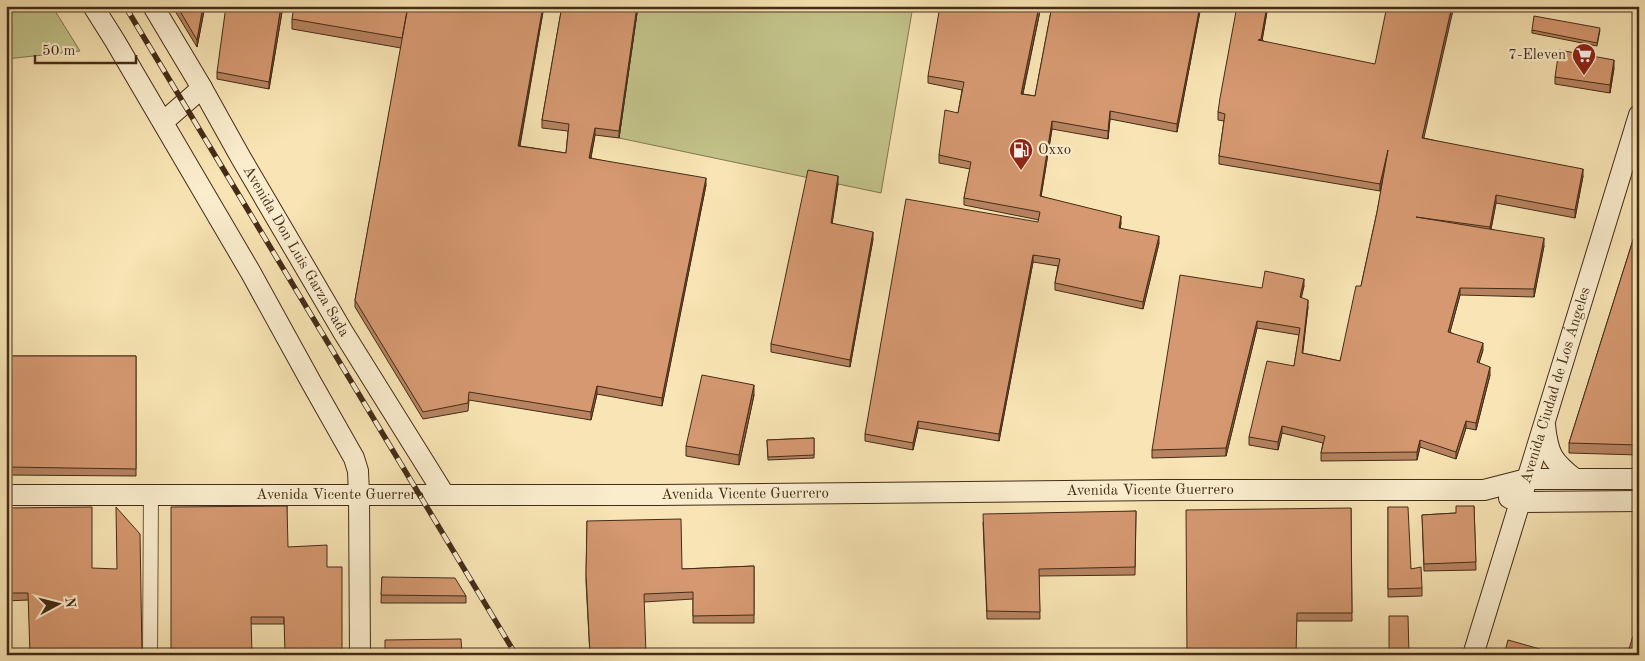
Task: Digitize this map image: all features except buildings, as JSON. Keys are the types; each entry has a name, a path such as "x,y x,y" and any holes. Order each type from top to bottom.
{"street":[{"path":"93,6 252,273 311,382 347,442 354,458 358,471 359,494 360,655"},
{"name":"Avenida Don Luis Garza Sada","path":"152,6 202,88 240,158 343,332 444,494"},
{"path":"163,122 202,88"},
{"name":"Avenida Ciudad de Los Ángeles","path":"1473,655 1639,115"},
{"path":"1544,421 1548,449 1556,463 1575,479"},
{"name":"Avenida Vicente Guerrero","path":"6,495 658,495 1182,490 1484,490 1527,479 1639,478"},
{"name":"Avenida Vicente Guerrero","path":"1484,490 1520,502 1639,501"},
{"path":"150,655 151,494"}],"green space":[{"path":"6,6 52,6 80,51 6,59"},
{"path":"638,6 913,6 881,193 619,138"}],"railway":[{"path":"125,6 516,655"}],"place":[{"name":"7-Eleven","path":"1584,76"},
{"name":"Oxxo","path":"1021,171"}]}
